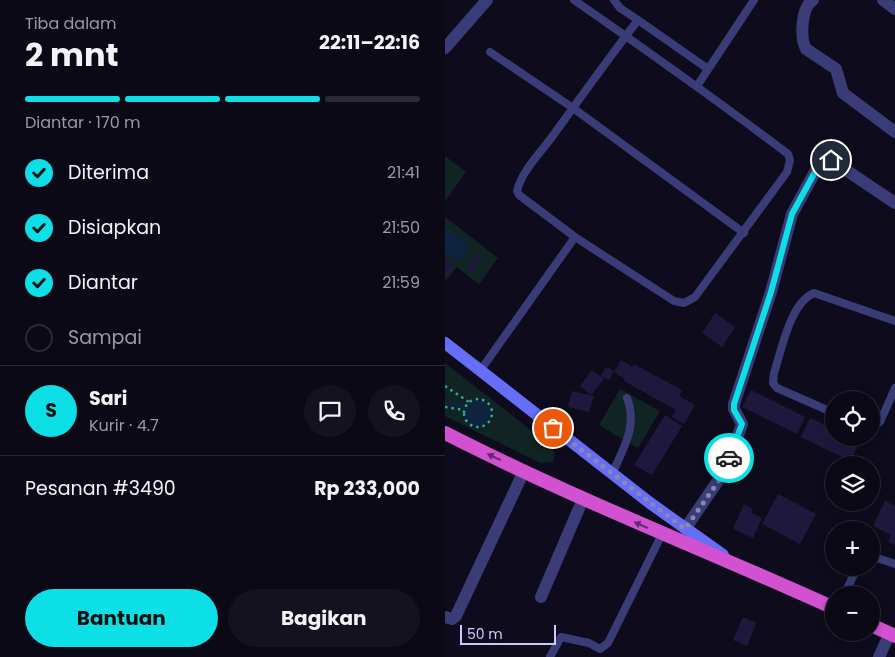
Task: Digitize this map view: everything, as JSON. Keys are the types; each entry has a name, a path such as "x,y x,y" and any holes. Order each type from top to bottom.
{"highway":[{"path":"445,433 583,499 662,534 735,563 825,604"},
{"path":"880,629 893,635"}],"main road":[{"path":"445,343 612,474 685,529 735,563"}],"street":[{"path":"445,48 487,0"},
{"path":"813,0 807,5 802,36 806,49 836,69 840,77 840,88 849,99 895,132"},
{"path":"883,0 895,9"},
{"path":"685,529 727,469 742,424 734,410 734,404 771,292 792,214 821,161 831,160 895,203"},
{"path":"445,617 452,619 456,616 523,471"},
{"path":"541,597 583,499"},
{"path":"879,657 893,635"}],"lane":[{"path":"574,0 626,36 697,86 788,154 790,160 787,172 744,233 695,297 684,303 674,301 575,237 519,195 517,191 526,172 626,36 638,20"},
{"path":"615,0 620,8 708,69"},
{"path":"697,86 754,0"},
{"path":"490,52 573,108 744,233"},
{"path":"480,371 575,237"},
{"path":"825,409 777,388 773,383 774,372 796,308 807,296 814,293 895,321"},
{"path":"880,422 895,388"},
{"path":"612,474 631,428 631,410 627,398"},
{"path":"550,657 561,637 589,643 600,649 606,646 662,534"},
{"path":"880,559 895,564"}],"path":[{"path":"445,386 469,402"},
{"path":"478,399 487,402 492,411 488,422 483,426 472,425 465,418 464,410 469,402 478,399"},
{"path":"445,407 464,410"}],"green space":[{"path":"445,156 466,172 445,201"},
{"path":"445,217 498,258 479,284 457,267 445,281"},
{"path":"445,363 550,445 555,453 553,462 540,463 445,416"},
{"path":"620,389 660,411 638,448 599,425"}],"water":[{"path":"445,227 470,246 458,262 445,252"},
{"path":"478,400 487,404 491,413 487,422 478,426 469,422 465,413 469,404"}],"building":[{"path":"478,253 483,256 471,273 466,269"},
{"path":"445,259 454,266 445,277"},
{"path":"715,313 735,327 722,347 702,333"},
{"path":"621,360 632,367 634,364 682,390 679,396 695,405 684,424 672,417 676,410 624,381 625,379 614,372"},
{"path":"606,367 614,371 609,380 601,376"},
{"path":"592,370 604,379 591,395 580,386"},
{"path":"751,390 805,417 797,434 742,407"},
{"path":"572,391 594,396 589,412 568,407"},
{"path":"665,415 682,426 652,475 634,465"},
{"path":"810,418 825,425 825,446 858,446 853,456 840,456 801,437"},
{"path":"778,494 816,514 800,544 762,524"},
{"path":"885,501 895,506 895,545 888,542 891,535 880,530 880,521 875,521"},
{"path":"744,504 753,509 751,513 762,518 753,538 733,529"},
{"path":"743,617 756,623 747,646 733,640"}],"waterway":[{"path":"445,404 464,407"}],"way so far":[{"path":"553,428 685,529 727,469 729,458"}],"route":[{"path":"729,458 742,424 734,410 734,404 771,292 792,214 821,161 825,159 831,160"}]}
